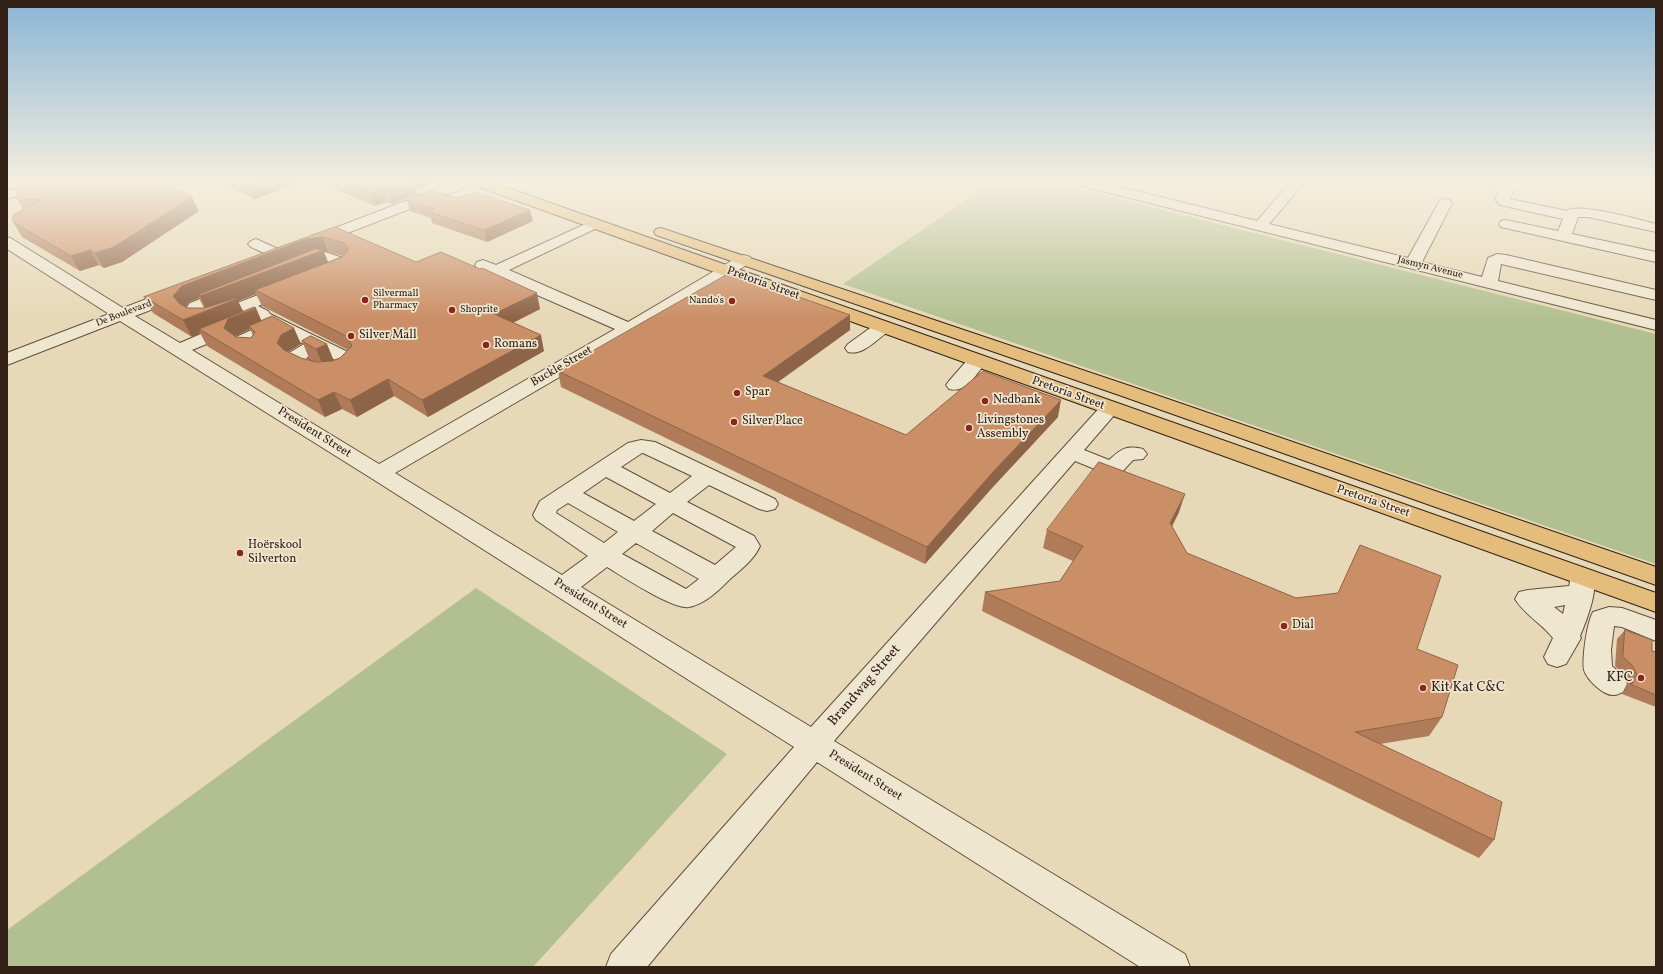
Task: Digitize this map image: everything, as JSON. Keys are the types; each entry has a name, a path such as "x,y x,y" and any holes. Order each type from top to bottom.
{"main road":[{"name":"Pretoria Street","path":"607,228 1109,408 1582,585 1656,603"},
{"name":"Pretoria Street","path":"649,228 1126,391 1656,576"},
{"path":"785,274 797,287 964,348 976,356 977,361"}],"street":[{"path":"258,263 347,228"},
{"path":"583,228 489,268 629,329"},
{"name":"Jasmyn Avenue","path":"1270,228 1656,325"},
{"path":"1413,264 1432,228"},
{"path":"1526,228 1656,258"},
{"path":"1563,237 1566,228"},
{"name":"President Street","path":"7,242 178,350 1172,967"},
{"path":"256,244 291,250"},
{"path":"178,350 254,307 306,281 341,268 344,263 325,257 282,273"},
{"path":"1489,283 1494,261 1497,259 1656,295"},
{"name":"Buckle Street","path":"378,473 629,329 744,260"},
{"name":"De Boulevard","path":"7,359 193,288"},
{"path":"254,307 210,319 205,319 192,312 196,307 243,288 254,307 279,324 317,344"},
{"path":"252,349 242,343 242,341 279,324"},
{"path":"854,348 883,327"},
{"path":"956,385 977,361"},
{"name":"Brandwag Street","path":"624,967 814,744 1109,408"},
{"path":"605,468 746,542 748,546 746,551 716,577 686,599 605,555 544,515 548,506 568,494 605,468 635,448 641,446 648,447 706,476 768,504"},
{"path":"1070,452 1112,469 1126,455 1130,453 1136,454"},
{"path":"563,588 706,476"},
{"path":"568,494 716,577"},
{"path":"1582,585 1563,648 1554,621 1528,599 1540,599 1582,585"},
{"path":"1613,684 1598,670 1598,650 1602,619 1614,616 1656,631"}],"green space":[{"path":"924,228 1236,228 1656,334 1656,564 843,284"},
{"path":"476,588 727,754 533,967 7,967 7,930"}],"building":[{"path":"24,228 143,228 114,247 95,253 90,250 71,256"},
{"name":"Silver Mall","path":"331,228 338,228 416,262 441,252 480,269 482,268 537,293 494,314 541,335 422,400 388,379 350,400 334,392 318,400 199,329 254,307 256,308 228,319 224,328 236,337 251,338 255,332 249,326 272,316 294,328 281,335 277,343 284,350 301,358 316,362 332,361 340,358 352,346 348,337 255,290 342,257 348,250 344,243 323,237 306,239 182,286 173,296 180,304 188,308 204,308 236,298 237,299 183,320 144,297"},
{"path":"315,249 324,250 200,296 198,295"},
{"name":"Silver Place","path":"730,273 850,315 763,376 906,435 983,371 1061,400 993,472 927,547 558,371"},
{"path":"311,336 327,344 316,349 302,341"},
{"path":"1099,462 1185,494 1170,523 1187,553 1296,598 1338,593 1360,545 1441,576 1417,649 1458,665 1442,717 1355,732 1502,802 1494,840 985,592 1060,581 1083,546 1047,530"},
{"path":"1625,630 1652,640 1652,651 1656,652 1656,695 1630,684 1633,683 1637,674 1632,665 1623,657"}],"place":[{"name":"Silvermall Pharmacy","path":"365,300"},
{"name":"Nando's","path":"732,301"},
{"name":"Shoprite","path":"452,310"},
{"name":"Silver Mall","path":"351,336"},
{"name":"Romans","path":"486,345"},
{"name":"Spar","path":"737,393"},
{"name":"Nedbank","path":"985,401"},
{"name":"Silver Place","path":"734,422"},
{"name":"Livingstones Assembly","path":"969,428"},
{"name":"Hoërskool Silverton","path":"240,553"},
{"name":"Dial","path":"1284,626"},
{"name":"KFC","path":"1641,678"},
{"name":"Kit Kat C&C","path":"1423,688"}]}
